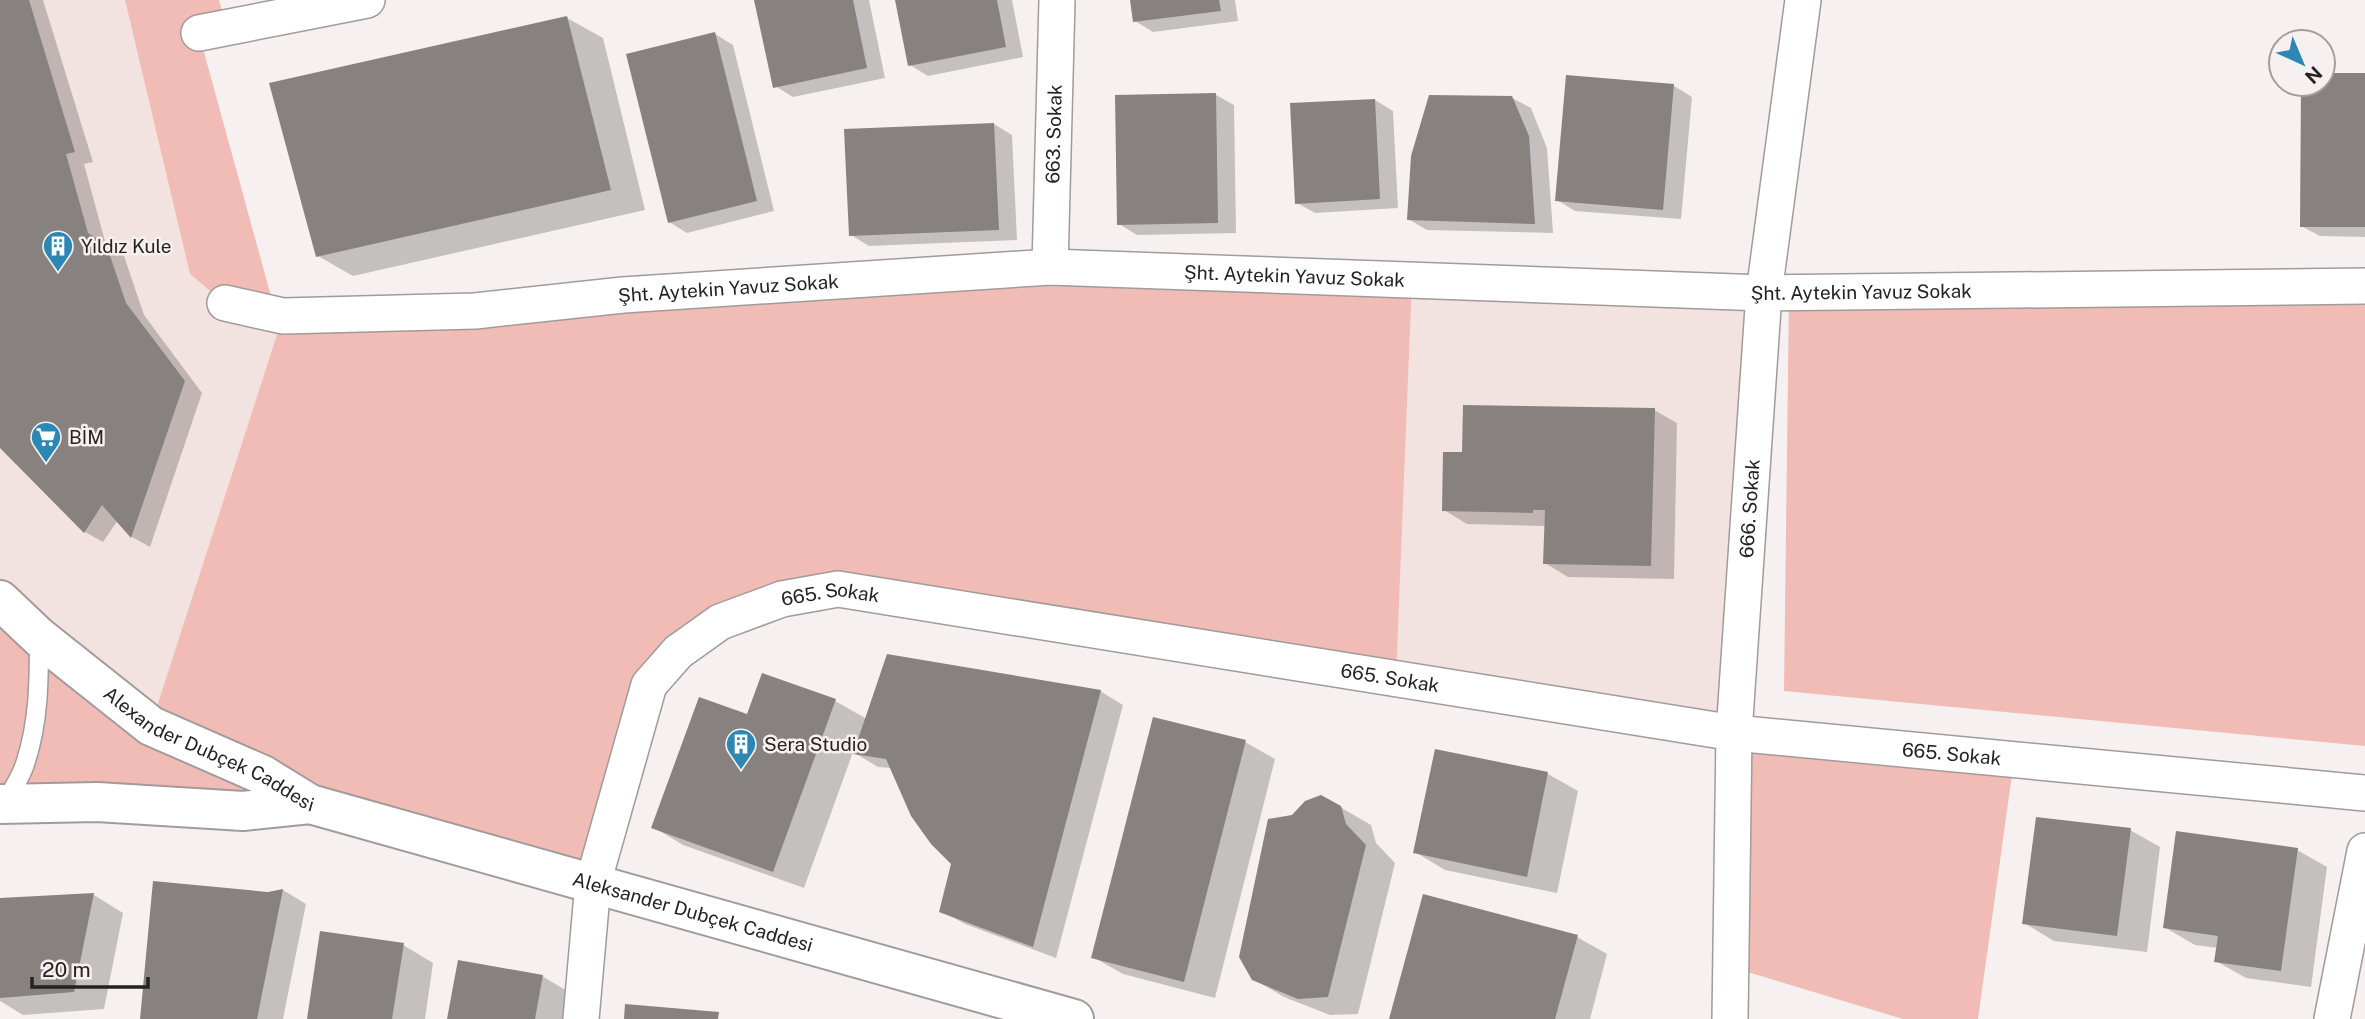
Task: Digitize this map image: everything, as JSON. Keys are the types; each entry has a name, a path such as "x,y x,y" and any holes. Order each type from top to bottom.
{"main road":[{"name":"Alexander Dubçek Caddesi","path":"0,600 39,637 151,726 263,775 310,804"},
{"name":"Alexander Dubçek Caddesi","path":"3,803 97,802 243,811 310,804"},
{"name":"Aleksander Dubçek Caddesi","path":"310,804 1074,1019"}],"street":[{"path":"199,33 368,0"},
{"name":"663. Sokak","path":"1050,267 1057,0"},
{"name":"666. Sokak","path":"1730,1019 1734,733 1764,293 1803,0"},
{"name":"Şht. Aytekin Yavuz Sokak","path":"225,303 283,316 475,311 623,295 1050,267 1764,293 2365,286"},
{"name":"665. Sokak","path":"581,1019 593,883 649,685 678,652 720,622 782,599 838,589 1734,733 2365,793"},
{"path":"2332,1019 2365,851"}],"lane":[{"path":"3,803 24,766 35,726 39,637"}],"shaded area":[{"path":"0,0 125,0 190,274 283,316 151,726 0,600"},
{"path":"125,0 219,0 227,28 199,34 272,300 623,295 1050,267 1412,280 1396,679 839,589 678,652 593,883 310,804 0,804 0,600 151,725 283,316 225,303 190,274"},
{"path":"1412,280 1764,293 1734,733 1396,679"},
{"path":"2365,284 2365,746 1784,691 1789,293"},
{"path":"1734,733 2014,760 1978,1019 1903,1019 1731,967"}],"building":[{"name":"Yıldız Kule","path":"0,0 29,0 75,152 66,154 88,233 106,244 126,303 185,381 131,538 102,505 84,533 0,448"},
{"path":"754,0 853,0 867,68 773,88"},
{"path":"895,0 997,0 1006,47 908,66"},
{"path":"1130,0 1219,0 1221,11 1133,22"},
{"path":"567,16 611,190 316,257 269,83"},
{"path":"715,32 757,201 668,223 626,54"},
{"path":"2337,73 2365,73 2365,227 2300,227 2301,98 2337,98"},
{"path":"1566,75 1674,84 1663,210 1555,201"},
{"path":"1216,93 1218,223 1117,225 1115,95"},
{"path":"1429,95 1512,96 1529,136 1535,224 1407,220 1411,156"},
{"path":"1375,99 1380,199 1295,204 1290,103"},
{"path":"994,123 999,230 849,236 844,129"},
{"path":"1463,405 1655,408 1651,566 1543,564 1545,510 1533,510 1533,513 1442,511 1443,452 1462,452"},
{"path":"887,654 1101,690 1033,947 939,912 951,864 931,844 911,816 886,759 853,754"},
{"name":"Sera Studio","path":"762,673 836,699 773,872 651,828 699,697 747,714"},
{"path":"1153,717 1246,740 1184,982 1091,958"},
{"path":"1435,749 1548,772 1527,877 1413,853"},
{"path":"1321,795 1341,806 1346,824 1366,845 1328,997 1298,999 1252,980 1239,957 1268,819 1292,815 1305,801"},
{"path":"2036,817 2131,828 2117,936 2022,924"},
{"path":"2176,831 2298,848 2281,971 2214,962 2218,936 2163,928"},
{"path":"153,881 268,892 283,889 257,1019 140,1019"},
{"path":"94,893 74,992 0,998 0,898"},
{"path":"1423,894 1578,935 1555,1019 1389,1019"},
{"path":"320,931 404,943 392,1019 307,1019"},
{"path":"458,960 543,975 535,1019 447,1019"},
{"path":"625,1004 719,1012 718,1019 624,1019"}],"place":[{"name":"Yıldız Kule","path":"58,273"},
{"name":"BİM","path":"46,464"},
{"name":"Sera Studio","path":"741,771"}]}
